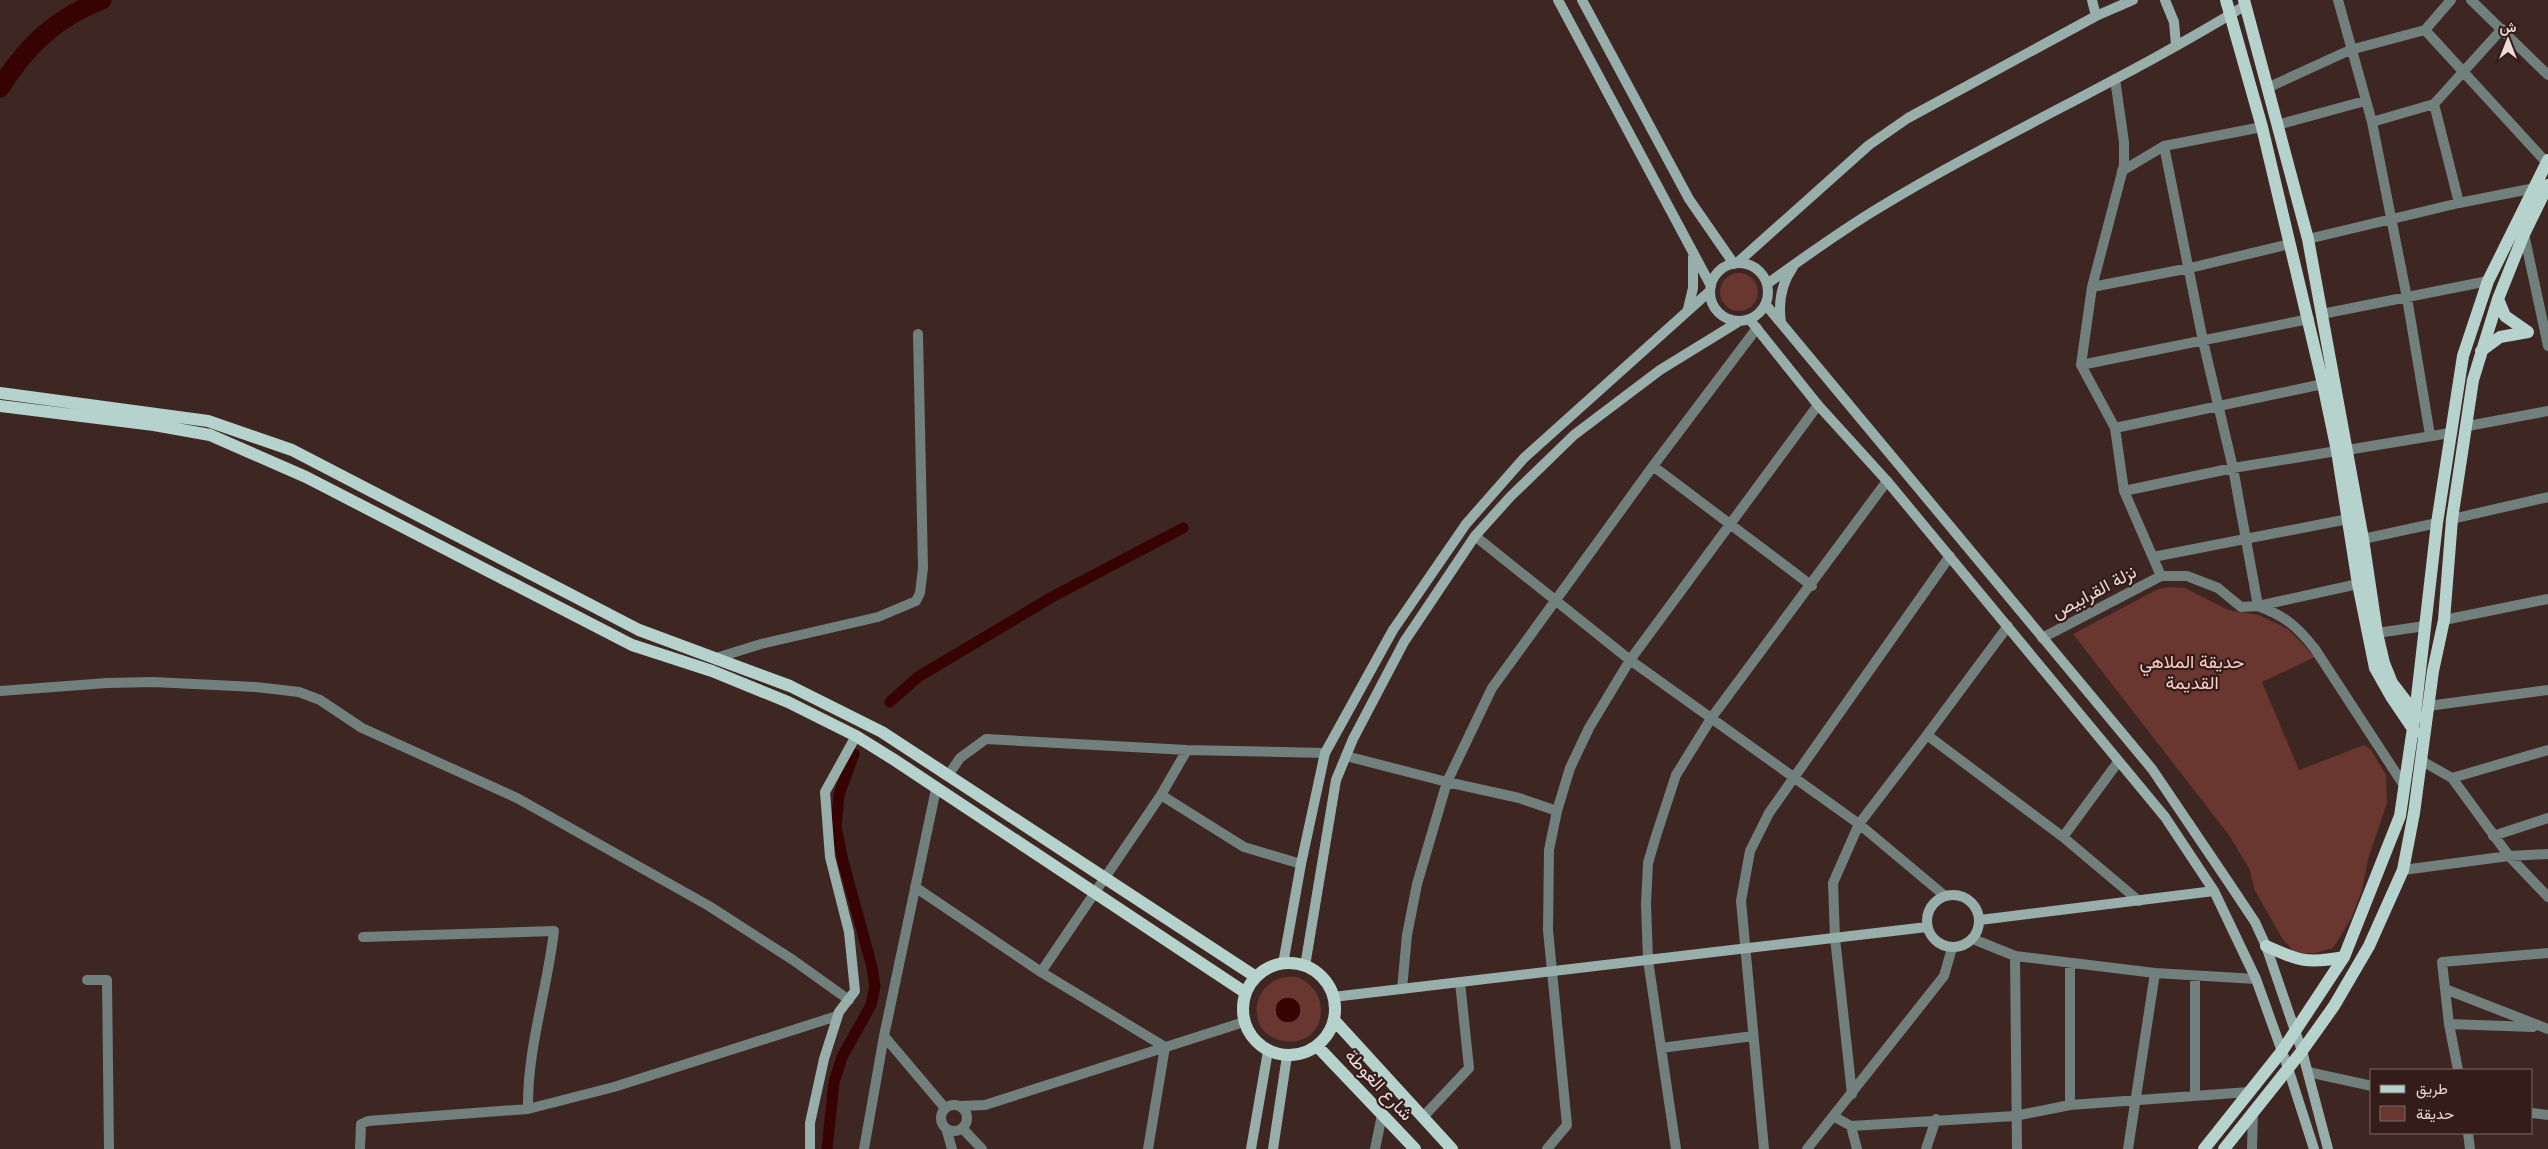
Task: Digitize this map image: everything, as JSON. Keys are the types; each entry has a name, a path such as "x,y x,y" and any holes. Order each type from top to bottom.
{"main road":[{"path":"1558,0 1710,289 1712,302 1717,312 1726,319 1754,324 1818,404 1888,481 2165,817 2214,891 2256,979 2288,1068 2314,1149"},
{"path":"1582,0 1689,198 1736,264 1756,268 1767,284 1768,298 1766,305 1754,324"},
{"path":"2092,0 2096,16"},
{"path":"1283,964 1324,753 1393,630 1466,524 1524,458 1688,310 1710,289 1719,272 1736,264 1880,136 1908,118 2096,16 2133,0"},
{"path":"2165,0 2174,22 2176,45"},
{"path":"2226,0 2262,127 2323,384 2342,450 2363,539 2377,633 2392,683 2415,714 2426,723"},
{"path":"1767,284 1796,262 1905,193 2230,15 2248,2 2267,88 2308,239 2322,314 2342,450 2348,519 2358,584 2375,668 2412,729 2422,740"},
{"path":"2204,1149 2282,1052 2344,958 2400,816 2415,714 2437,523 2463,356 2488,281 2547,161"},
{"path":"2224,1149 2302,1051 2334,1006 2369,946 2403,870 2422,761 2422,740 2444,620 2452,519 2474,380 2481,350 2498,299 2524,234 2548,185"},
{"path":"1688,310 1694,276 1692,254"},
{"path":"1781,323 1780,298 1783,285 1796,262"},
{"path":"2498,299 2505,316 2528,332"},
{"path":"1766,305 2152,769 2255,922 2266,946 2296,1031 2328,1149"},
{"path":"1305,966 1336,780 1346,756 1404,642 1475,536 1510,497 1574,435 1660,370 1738,322"},
{"path":"2481,350 2500,337 2528,332"},
{"path":"0,393 208,421 292,450 639,630 790,686 882,732 949,774 1256,977"},
{"path":"0,406 154,425 210,435 306,477 632,645 712,671 788,702 856,736 1246,993"},
{"path":"810,1149 810,1123 824,1059 837,1016 855,991 849,932 830,857 825,792 856,736"},
{"path":"1980,920 2139,902 2214,891"},
{"path":"1953,895 1968,900 1978,912 1980,920 1973,939 1960,947 1952,948 1936,942 1927,927 1927,920 1932,905 1945,896 1953,895"},
{"path":"1333,997 1927,927"},
{"path":"2266,946 2305,962 2344,958"},
{"path":"1283,964 1305,966 1323,978 1333,997 1334,1020 1325,1038 1317,1046 1298,1055 1287,1056 1268,1051 1258,1044 1244,1022 1243,1007 1246,993 1256,977 1268,968 1283,964"},
{"path":"1334,1020 1452,1149"},
{"name":"شارع الغوطة","path":"1317,1046 1415,1149"},
{"path":"1251,1149 1268,1051"},
{"path":"1272,1149 1287,1056"}],"street":[{"path":"2338,0 2350,50 2372,122 2407,298 2430,435"},
{"path":"2267,88 2350,50 2425,30 2451,0"},
{"path":"2471,0 2548,75"},
{"path":"2372,122 2434,104 2502,29"},
{"path":"2425,30 2547,161"},
{"path":"2115,79 2124,142 2122,171 2092,287 2082,365 2114,428 2124,491 2161,576 2187,576 2218,588 2241,607 2258,606 2358,584"},
{"path":"2277,125 2365,101"},
{"path":"2434,104 2459,203"},
{"path":"2122,171 2164,146 2262,127"},
{"path":"2164,146 2190,268 2203,341 2233,468 2258,606"},
{"path":"2308,239 2459,203 2535,188"},
{"path":"2524,234 2546,328 2548,346"},
{"path":"2092,287 2190,268 2290,244"},
{"path":"2322,314 2488,281"},
{"path":"2082,365 2309,319"},
{"path":"1402,989 1407,934 1417,884 1447,782 1492,688 1754,324"},
{"path":"2528,332 2546,328"},
{"path":"716,658 761,644 878,617 916,601 920,593 923,568 918,334"},
{"path":"2114,428 2218,404 2323,384"},
{"path":"1552,1147 1567,1125 1548,930 1550,850 1557,810 1570,768 1589,728 1630,660 1818,404"},
{"path":"2468,426 2548,411"},
{"path":"2124,491 2233,468 2450,433"},
{"path":"1653,466 1812,586"},
{"path":"1676,1149 1648,960 1646,904 1648,863 1676,775 1712,717 1812,586 1888,481"},
{"path":"2452,519 2548,497"},
{"path":"2153,557 2348,519"},
{"path":"2363,539 2437,523"},
{"path":"1475,536 1630,660 1860,824 1945,896"},
{"path":"1764,1149 1741,902 1750,851 1769,813 1950,556"},
{"name":"نزلة القرابيص","path":"2042,638 2161,576"},
{"path":"2444,620 2548,599"},
{"path":"2258,606 2282,615 2306,637 2405,787"},
{"path":"1852,1094 1835,938 1833,883 1860,824 2008,626"},
{"path":"2377,633 2426,626"},
{"path":"0,691 107,683 153,682 256,687 299,692 320,700 362,728 516,798 708,906 793,960 849,1000"},
{"path":"2428,706 2548,690"},
{"path":"1926,735 2063,837 2139,902"},
{"path":"949,774 960,758 986,739 1187,750 1324,753"},
{"path":"1041,972 1161,795 1187,750"},
{"path":"2452,778 2548,750"},
{"path":"1346,756 1518,798 1557,810"},
{"path":"2422,761 2452,778 2508,856 2548,897"},
{"path":"2063,837 2118,762"},
{"path":"864,1149 884,1036 936,789"},
{"path":"1161,795 1244,847 1301,864"},
{"path":"2493,836 2548,818"},
{"path":"2403,870 2508,856 2548,854"},
{"path":"915,887 1041,972 1165,1047"},
{"path":"363,937 554,931 549,970 532,1052 528,1109"},
{"path":"1973,939 2015,956 2155,973 2256,979"},
{"path":"1807,1149 1944,976 1952,948"},
{"path":"2458,1069 2449,1024 2442,962 2548,954"},
{"path":"2015,956 2015,1116 2017,1149"},
{"path":"2070,963 2070,1105"},
{"path":"2128,1149 2155,973"},
{"path":"2195,1095 2196,976"},
{"path":"87,980 107,980 109,1149"},
{"path":"1423,1117 1468,1068 1460,982"},
{"path":"2445,989 2545,1029"},
{"path":"360,1149 361,1124 368,1121 528,1109 623,1084 837,1016"},
{"path":"952,1149 941,1116 945,1108 952,1104 960,1106 985,1105 1244,1022"},
{"path":"2449,1024 2545,1029"},
{"path":"884,1036 945,1108"},
{"path":"1661,1048 1753,1036"},
{"path":"1148,1149 1165,1047"},
{"path":"2308,1072 2370,1086"},
{"path":"1833,1116 1851,1126 2015,1116 2070,1105 2249,1092"},
{"path":"946,1128 962,1127 985,1105"},
{"path":"952,1149 966,1113 960,1106"},
{"path":"2252,1149 2253,1112"},
{"path":"2533,1114 2548,1115"},
{"path":"1375,1149 1382,1115"},
{"path":"1926,1149 1936,1120"},
{"path":"1851,1126 1857,1149"},
{"path":"962,1127 982,1149"},
{"path":"2468,1134 2470,1149"}],"green space":[{"path":"1739,273 1752,279 1758,292 1752,305 1739,311 1726,305 1720,292 1726,279"},
{"name":"حديقة الملاهي القديمة","path":"2185,588 2228,610 2259,615 2288,629 2315,657 2262,682 2299,770 2364,745 2371,750 2386,775 2387,803 2368,859 2362,890 2351,919 2333,948 2316,953 2295,953 2282,938 2254,889 2250,870 2229,835 2073,634 2158,589"},
{"path":"1296,977 1309,984 1317,994 1321,1005 1320,1017 1316,1028 1309,1036 1298,1041 1284,1041 1271,1036 1262,1028 1257,1017 1257,1005 1261,994 1269,984 1281,978"}],"shaded area":[{"path":"1288,997 1297,1001 1301,1010 1297,1019 1288,1023 1279,1019 1275,1010 1279,1001"}],"waterway":[{"path":"0,88 20,59 44,35 70,15 102,0"},
{"path":"890,702 918,677 1052,597 1183,528"},
{"path":"827,1149 834,1082 842,1057 871,1005 875,987 872,967 843,861 836,827 839,795 854,754"}]}
